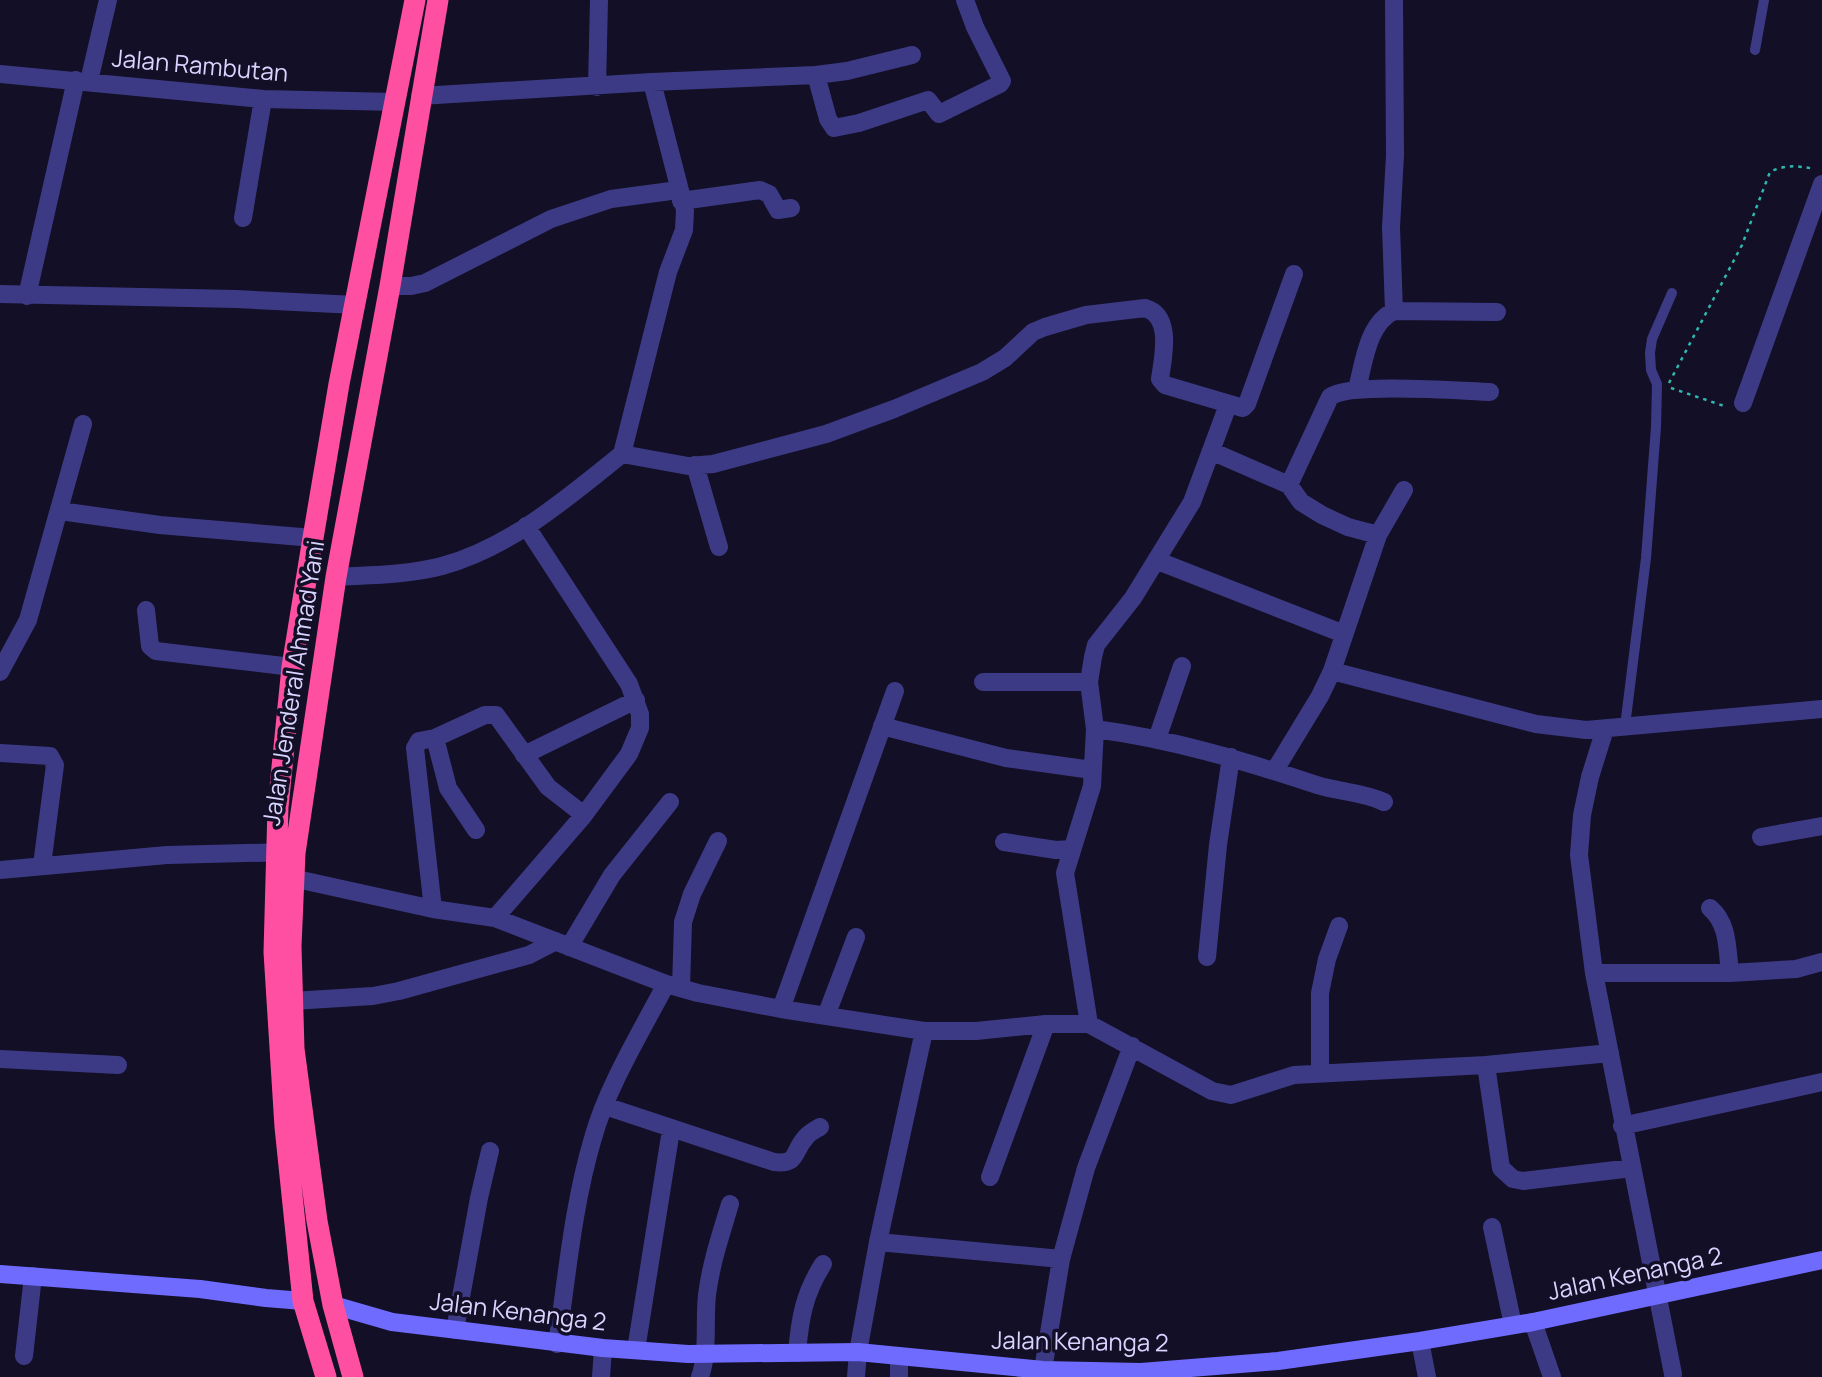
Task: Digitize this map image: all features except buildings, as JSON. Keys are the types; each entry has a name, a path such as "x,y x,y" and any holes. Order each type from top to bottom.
{"highway":[{"name":"Jalan Jenderal Ahmad Yani","path":"353,1377 332,1305 302,1121 294,1049 292,946 285,876 292,675 340,384 415,0"},
{"name":"Jalan Jenderal Ahmad Yani","path":"285,852 319,687 438,0"},
{"path":"292,675 319,687"},
{"name":"Jalan Jenderal Ahmad Yani","path":"285,876 274,952 279,1057 303,1301 326,1377"},
{"path":"303,1301 332,1305"}],"main road":[{"name":"Jalan Kenanga 2","path":"332,1305 392,1322 603,1348 705,1353 858,1352 1043,1370 1189,1373 1420,1341 1532,1322 1822,1260"},
{"path":"0,1274 200,1289 303,1301"}],"street":[{"path":"27,296 83,80 108,0"},
{"path":"597,87 599,0"},
{"path":"822,75 828,119 834,128 859,123 928,100 939,114 1000,84 1002,76 975,27 965,0"},
{"path":"1394,0 1395,155 1391,227 1394,310"},
{"path":"420,96 822,75 912,55"},
{"name":"Jalan Rambutan","path":"0,74 264,99 396,102"},
{"path":"336,577 411,572 440,567 479,554 557,506 622,454 668,272 684,230 685,209 652,82"},
{"path":"243,218 264,99"},
{"path":"1743,403 1822,184"},
{"path":"390,286 425,283 541,223 611,199 760,190 769,194 778,210 791,208"},
{"path":"622,454 669,464 713,464 826,434 982,372 1005,358 1032,332 1086,315 1113,310 1145,308 1158,315 1164,335 1160,379 1165,385 1239,409 1247,404 1294,274"},
{"path":"0,294 236,299 356,305"},
{"path":"1357,389 1373,332 1386,315 1394,310 1497,312"},
{"path":"1289,485 1330,397 1340,391 1357,389 1490,392"},
{"path":"1089,1024 1065,873 1089,801 1095,729 1089,682 1096,645 1158,561 1192,502 1228,405"},
{"path":"0,672 28,620 83,424"},
{"path":"1211,451 1289,485 1301,502 1322,514 1348,527 1378,535"},
{"path":"695,465 719,547"},
{"path":"1275,770 1332,671 1378,535 1404,490"},
{"path":"60,511 160,525 313,538"},
{"path":"495,918 584,815 629,754 640,727 640,714 629,684 526,526"},
{"path":"1158,561 1343,634"},
{"path":"146,610 150,646 156,651 292,675"},
{"path":"1157,739 1182,666"},
{"path":"1332,671 1535,724 1586,730 1822,709"},
{"path":"983,682 1089,682"},
{"path":"781,1009 895,691"},
{"path":"524,755 636,700"},
{"path":"433,909 415,748 419,741 435,738 493,713 500,718 524,755 554,793 584,815"},
{"path":"882,726 1006,758 1093,770"},
{"path":"1095,729 1157,739 1231,757 1333,790 1366,795 1384,802"},
{"path":"1605,729 1587,789 1579,855 1594,973 1622,1126 1673,1374"},
{"path":"435,738 449,788 476,830"},
{"path":"0,753 50,756 53,759 55,765 42,865"},
{"path":"1207,957 1218,845 1231,757"},
{"path":"292,1001 373,996 399,991 563,944 612,875 670,802"},
{"path":"1760,837 1822,826"},
{"path":"557,1344 583,1177 593,1137 605,1106 684,967 683,922 692,894 718,841"},
{"path":"1004,842 1056,850 1072,849"},
{"path":"0,870 167,855 285,852"},
{"path":"285,876 433,909 495,918 673,986 781,1009 924,1031 976,1031 1046,1024 1089,1024 1212,1091 1231,1095 1250,1091 1286,1077 1486,1065 1610,1053"},
{"path":"1710,908 1718,915 1724,927 1730,973"},
{"path":"1320,1074 1322,978 1339,926"},
{"path":"826,1016 856,937"},
{"path":"1594,973 1730,973 1796,969 1822,962"},
{"path":"990,1177 1046,1024"},
{"path":"856,1377 878,1242 924,1031"},
{"path":"1043,1370 1061,1259 1086,1168 1132,1046"},
{"path":"0,1059 118,1065"},
{"path":"1486,1065 1501,1168 1506,1175 1523,1181 1632,1168"},
{"path":"1622,1126 1822,1082"},
{"path":"605,1106 671,1130 787,1164 793,1160 807,1135 820,1127"},
{"path":"636,1350 671,1130"},
{"path":"455,1330 476,1210 490,1152"},
{"path":"700,1377 705,1353 711,1271 730,1204"},
{"path":"1492,1227 1513,1325"},
{"path":"878,1242 1061,1259"},
{"path":"797,1353 800,1316 823,1264"},
{"path":"24,1356 33,1276"},
{"path":"1532,1322 1552,1377"},
{"path":"1420,1341 1427,1377"},
{"path":"601,1377 603,1348"},
{"path":"899,1356 900,1377"}],"lane":[{"path":"1755,50 1764,0"},
{"path":"1625,726 1646,558 1656,427 1657,384 1651,370 1650,353 1652,339 1672,293"}],"path":[{"path":"1743,403 1738,408 1728,408 1667,387 1742,245 1770,172 1780,167 1795,166 1822,171"}]}
